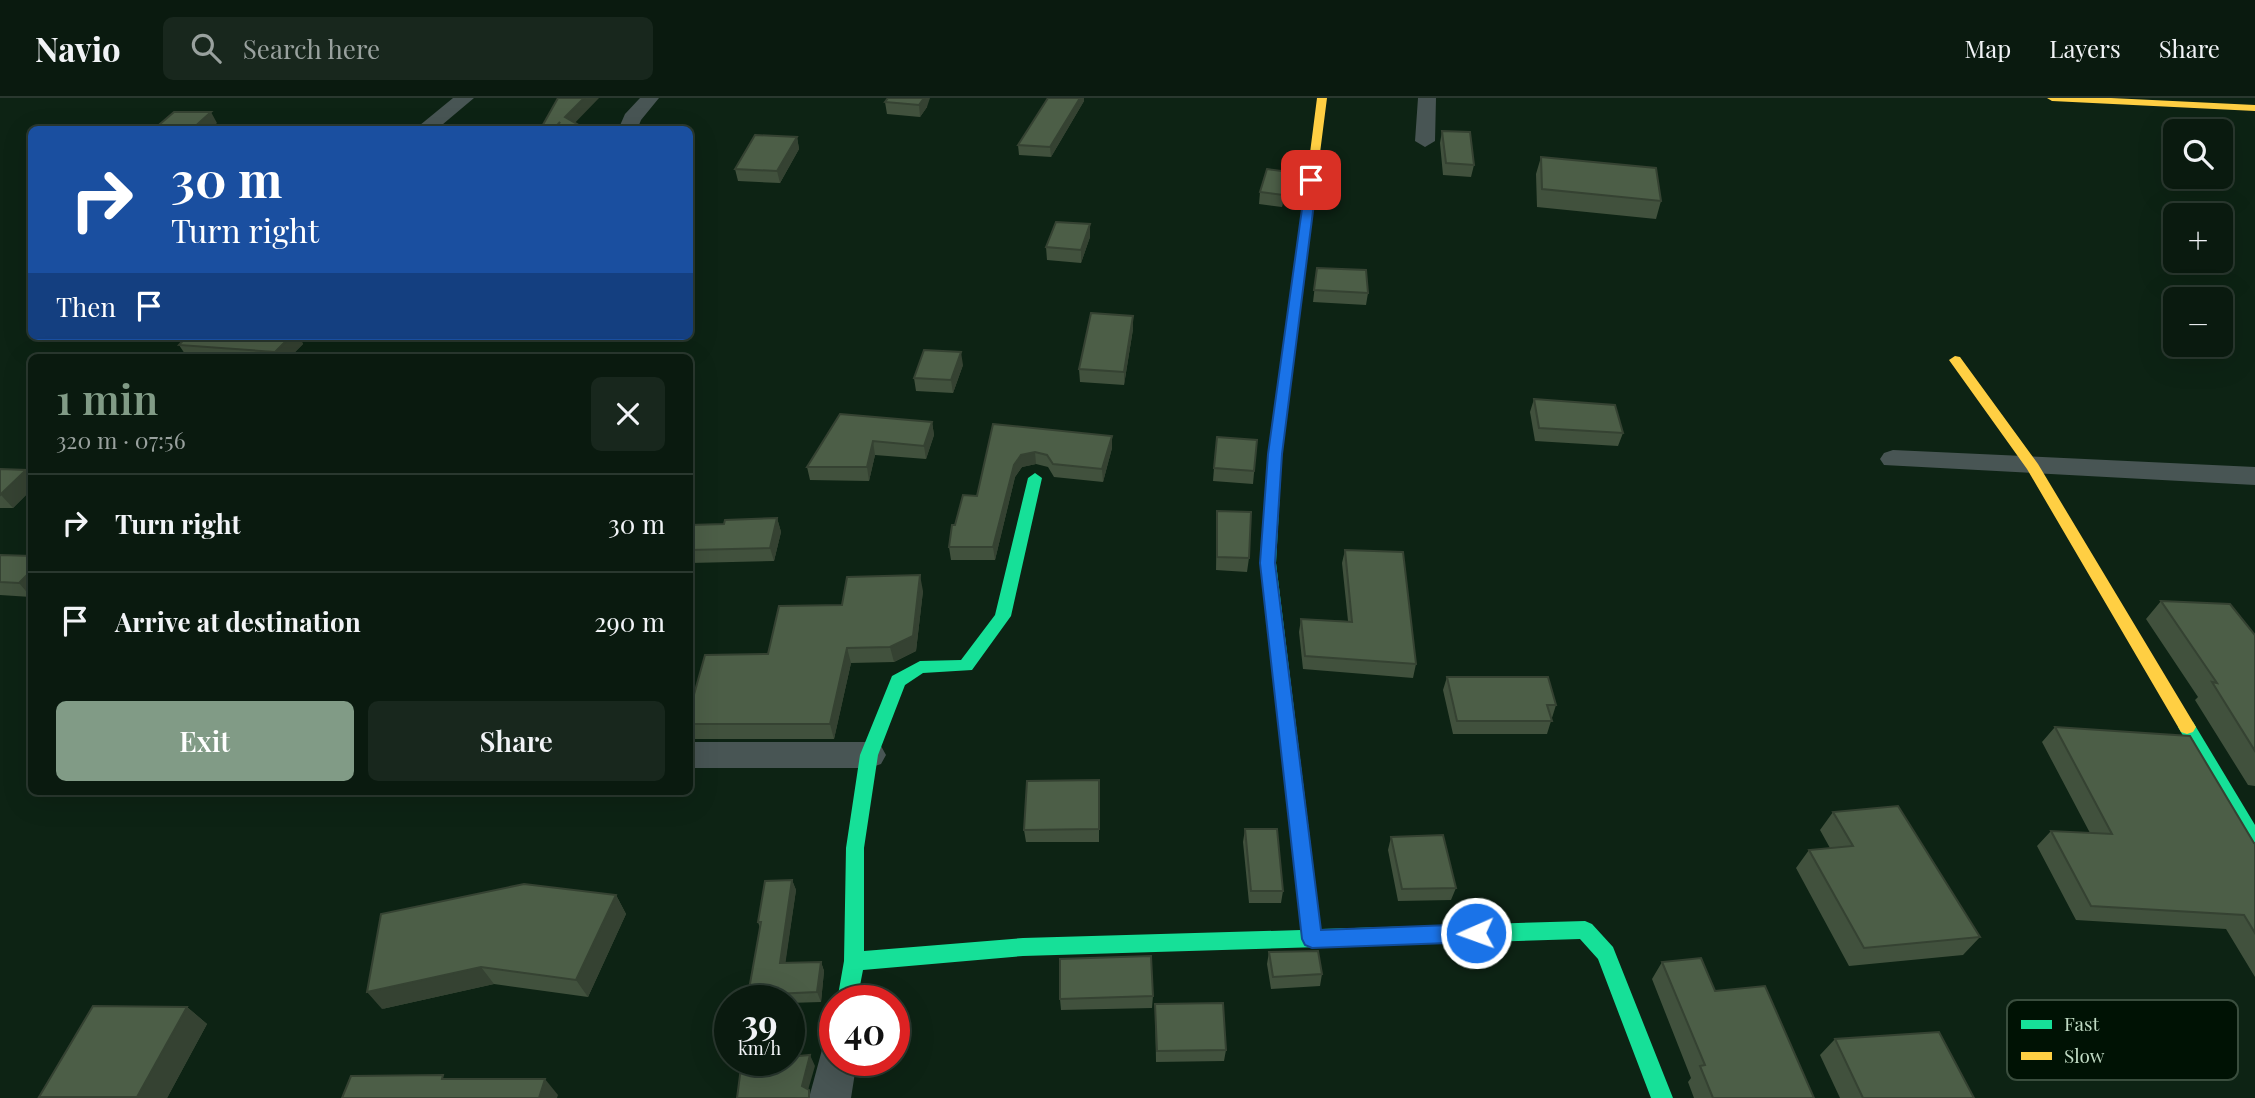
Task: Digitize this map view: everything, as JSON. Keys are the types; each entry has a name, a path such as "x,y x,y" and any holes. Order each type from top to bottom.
{"street":[{"path":"428,126 465,98"},
{"path":"629,126 632,118 650,98"},
{"path":"1312,939 1268,563 1275,454 1322,98"},
{"path":"1425,141 1427,98"},
{"path":"2052,98 2255,108"},
{"path":"1955,360 2033,467 2255,842"},
{"path":"1893,459 2255,476"},
{"path":"850,985 854,961 855,848 869,755 898,681 919,667 965,666 1003,616 1035,478"},
{"path":"693,755 869,755"},
{"path":"854,961 1023,947 1585,930 1606,953 1662,1098"},
{"path":"830,1098 834,1076"}],"building":[{"path":"558,98 584,98 565,117 580,126 558,126 560,122 556,126 542,126"},
{"path":"888,98 924,98 919,105 885,102"},
{"path":"1048,98 1080,98 1050,147 1018,145"},
{"path":"174,112 211,112 195,126 158,126"},
{"path":"1442,131 1470,132 1474,165 1446,163"},
{"path":"755,135 797,137 777,171 735,169"},
{"path":"1541,157 1656,168 1661,201 1542,189"},
{"path":"1267,169 1290,172 1283,195 1260,192"},
{"path":"1056,222 1090,224 1081,250 1046,247"},
{"path":"1317,268 1366,270 1368,293 1314,290"},
{"path":"1091,313 1133,316 1124,372 1079,369"},
{"path":"183,340 287,340 275,352 179,345"},
{"path":"924,350 961,352 951,380 914,378"},
{"path":"1534,399 1615,405 1623,433 1539,428"},
{"path":"840,414 932,422 924,446 873,441 867,467 807,467"},
{"path":"993,424 1112,436 1102,469 1053,464 1047,455 1035,452 1021,455 1014,465 993,547 949,547 952,525 955,525 963,495 977,496"},
{"path":"1217,437 1257,440 1254,471 1214,468"},
{"path":"0,469 26,470 0,495"},
{"path":"1217,511 1251,512 1249,558 1217,557"},
{"path":"777,518 770,548 693,550 693,525 724,524 725,520"},
{"path":"1345,550 1403,552 1416,664 1305,656 1301,619 1352,622"},
{"path":"0,555 28,556 28,574 19,583 0,582"},
{"path":"920,575 913,636 890,647 847,648 830,724 693,724 693,698 705,655 768,654 779,606 842,605 847,577"},
{"path":"2161,601 2230,604 2255,635 2255,751 2212,682 2217,683"},
{"path":"1447,677 1548,677 1556,705 1547,705 1552,721 1457,721"},
{"path":"2055,727 2190,736 2255,843 2255,933 2244,915 2091,906 2051,831 2112,834"},
{"path":"1099,780 1099,829 1024,830 1027,781"},
{"path":"1898,806 1980,937 1864,948 1809,850 1853,846 1833,812"},
{"path":"1245,829 1277,829 1283,891 1251,891"},
{"path":"1443,835 1456,888 1402,889 1391,837"},
{"path":"792,880 780,963 821,962 817,992 805,993 805,985 750,985 765,881"},
{"path":"524,884 616,895 576,980 481,967 367,992 381,914"},
{"path":"1318,951 1322,974 1273,977 1269,952"},
{"path":"1151,956 1153,996 1060,999 1060,959"},
{"path":"1701,958 1715,991 1765,986 1814,1098 1713,1098 1700,1066 1705,1065 1662,962"},
{"path":"1223,1003 1226,1050 1157,1051 1155,1004"},
{"path":"93,1006 187,1007 137,1097 39,1097"},
{"path":"1939,1032 1974,1098 1863,1098 1835,1039"},
{"path":"805,1055 810,1055 805,1074"},
{"path":"443,1075 442,1079 545,1079 539,1098 342,1098 351,1076"},
{"path":"740,1076 805,1076 802,1086 809,1090 809,1098 737,1098"}],"traffic: fast":[{"path":"1310,192 1275,454 1268,563 1312,939"},
{"path":"854,961 855,848 869,755 898,681 920,667 966,666 1003,616 1035,478"},
{"path":"2187,727 2255,842"},
{"path":"850,985 854,961 1023,947 1585,930 1606,953 1662,1098"}],"traffic: slow":[{"path":"1310,192 1322,98"},
{"path":"2052,98 2255,108"},
{"path":"1955,360 2033,467 2187,727"}],"route":[{"path":"1311,180 1275,454 1268,563 1312,939 1476,933"}]}
